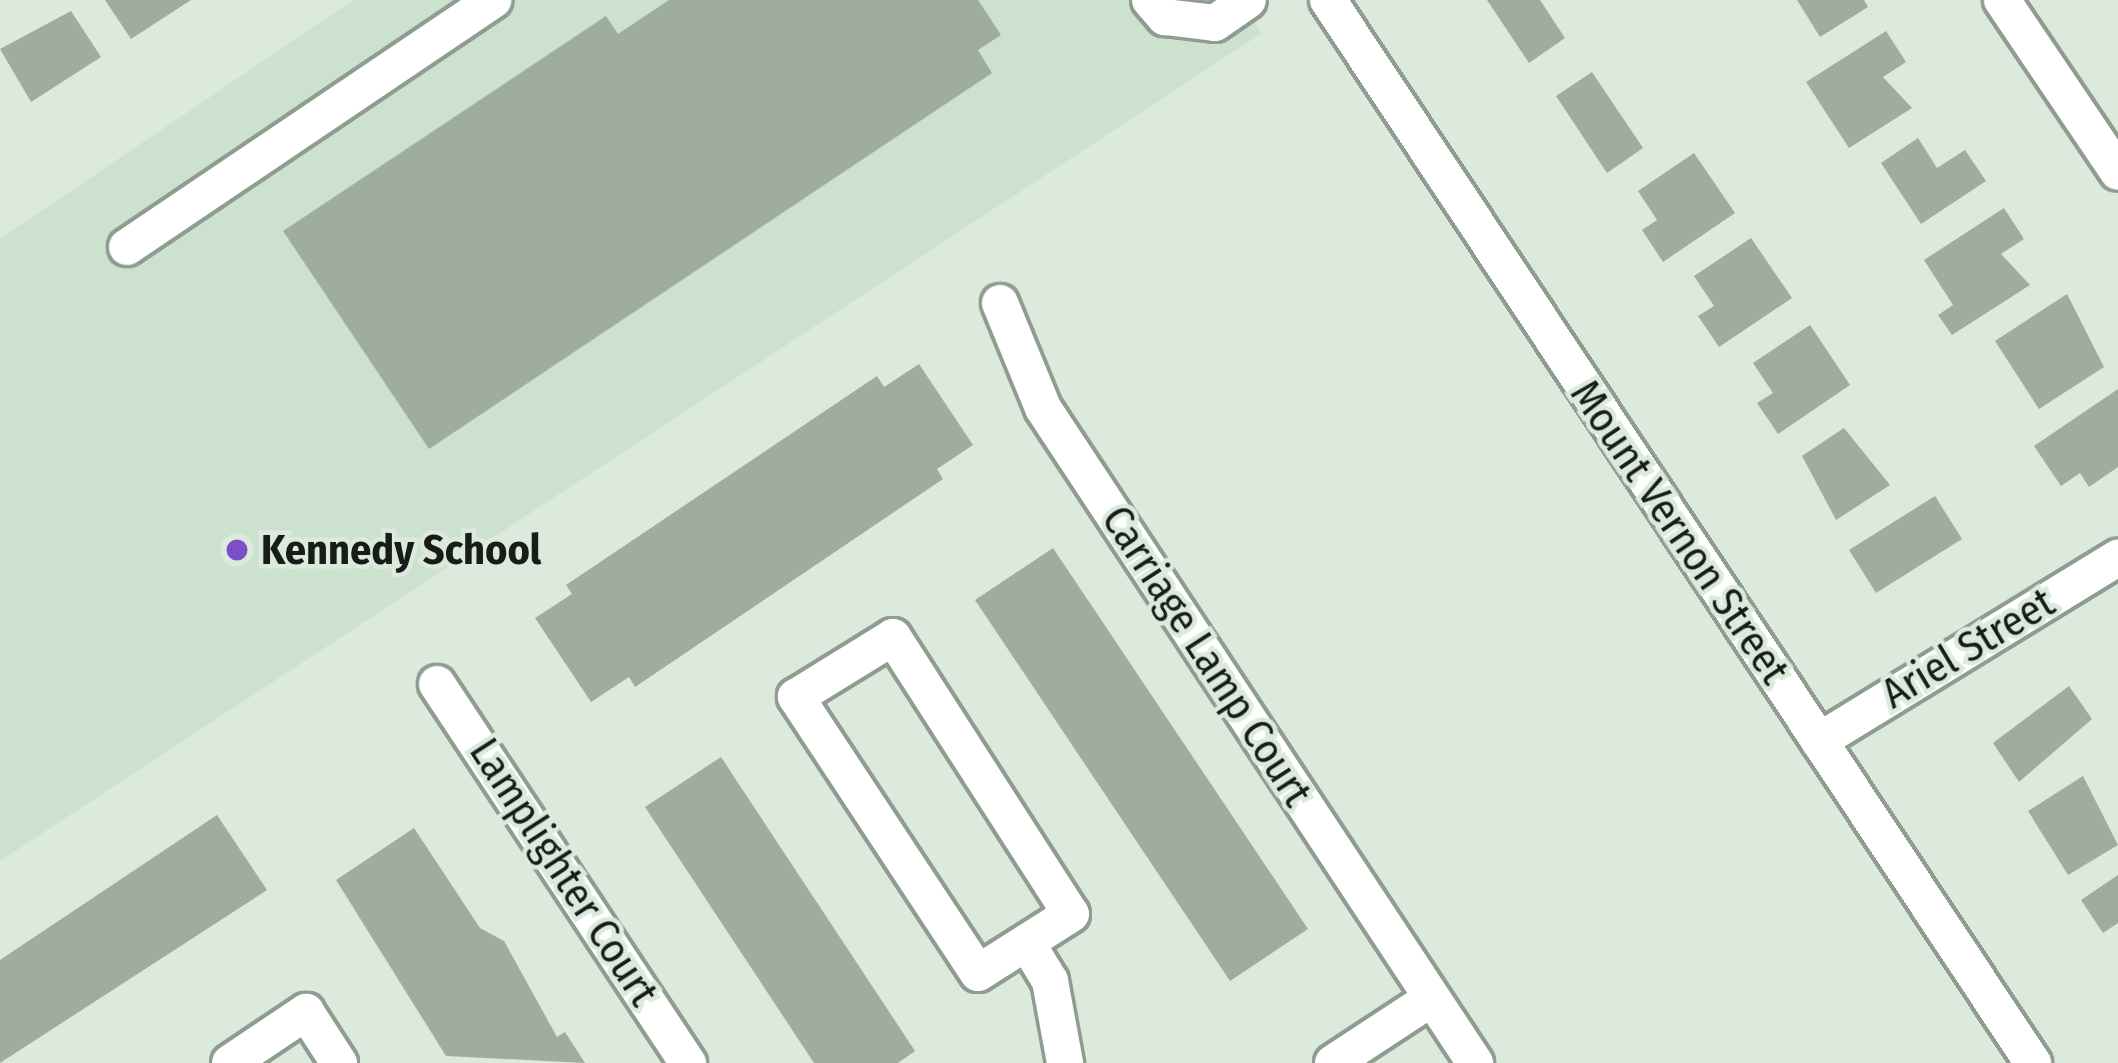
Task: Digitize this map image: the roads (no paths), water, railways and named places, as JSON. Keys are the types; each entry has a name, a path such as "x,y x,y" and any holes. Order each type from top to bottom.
{"street":[{"path":"127,247 493,0"},
{"path":"1150,0 1165,17 1215,23 1248,0"},
{"name":"Mount Vernon Street","path":"1328,0 2032,1063"},
{"path":"2018,6 2118,172"},
{"name":"Carriage Lamp Court","path":"1000,303 1042,407 1475,1063"},
{"name":"Ariel Street","path":"1819,741 2118,558"},
{"path":"893,637 1071,914 1027,943 978,973 796,697 893,637"},
{"name":"Lamplighter Court","path":"437,684 688,1063"},
{"path":"1027,943 1050,981 1064,1063"},
{"path":"1333,1063 1432,998"},
{"path":"230,1063 306,1012 339,1063"},
{"path":"1037,1063 1048,1063"}],"place":[{"name":"Kennedy School","path":"237,550"}]}
